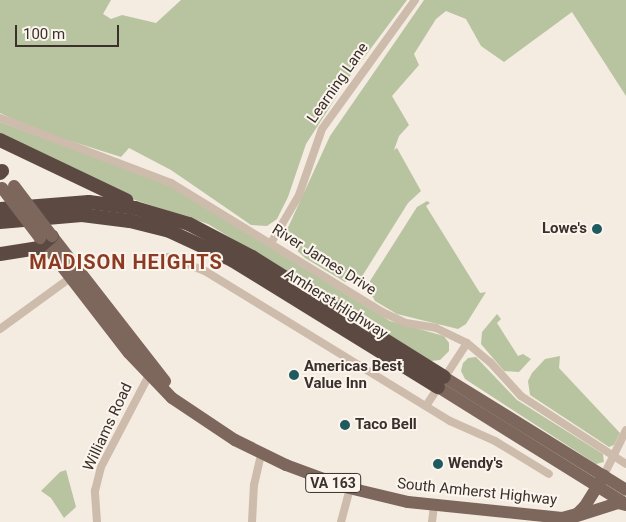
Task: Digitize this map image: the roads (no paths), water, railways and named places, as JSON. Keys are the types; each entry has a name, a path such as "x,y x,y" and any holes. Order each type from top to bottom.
{"highway":[{"path":"0,140 96,189 164,215"},
{"name":"Amherst Highway","path":"0,209 89,202 164,215 228,243 441,382"},
{"name":"Amherst Highway","path":"0,222 82,215 130,220 167,230 232,260 441,382"},
{"path":"0,254 31,250 46,239"}],"main road":[{"name":"South Amherst Highway","path":"3,178 46,239 195,414"},
{"name":"South Amherst Highway","path":"75,274 149,375 172,398 261,454 350,489 434,506 569,517 585,506 601,481"},
{"name":"Amherst Highway","path":"441,382 601,481 626,490"},
{"name":"Amherst Highway","path":"601,481 626,505"},
{"path":"569,517 579,518 618,503 626,505"}],"street":[{"name":"Learning Lane","path":"271,243 299,195 322,129 415,0"},
{"name":"River James Drive","path":"0,118 171,183 394,319 436,328 467,342 490,362 521,396 626,464"},
{"path":"156,258 170,258 205,271 450,421 496,441 549,474"},
{"path":"0,329 75,274"},
{"path":"426,406 467,342"},
{"name":"Williams Road","path":"97,522 95,491 101,467 149,375"},
{"path":"601,481 626,430"},
{"path":"252,522 254,485 261,454"},
{"path":"341,522 350,489"},
{"path":"432,522 434,506"}],"place":[{"name":"Lowe's","path":"597,229"},
{"name":"Americas Best Value Inn","path":"294,375"},
{"name":"Taco Bell","path":"345,425"},
{"name":"Wendy's","path":"438,464"}],"district":[{"name":"MADISON HEIGHTS","path":"126,262"}]}
